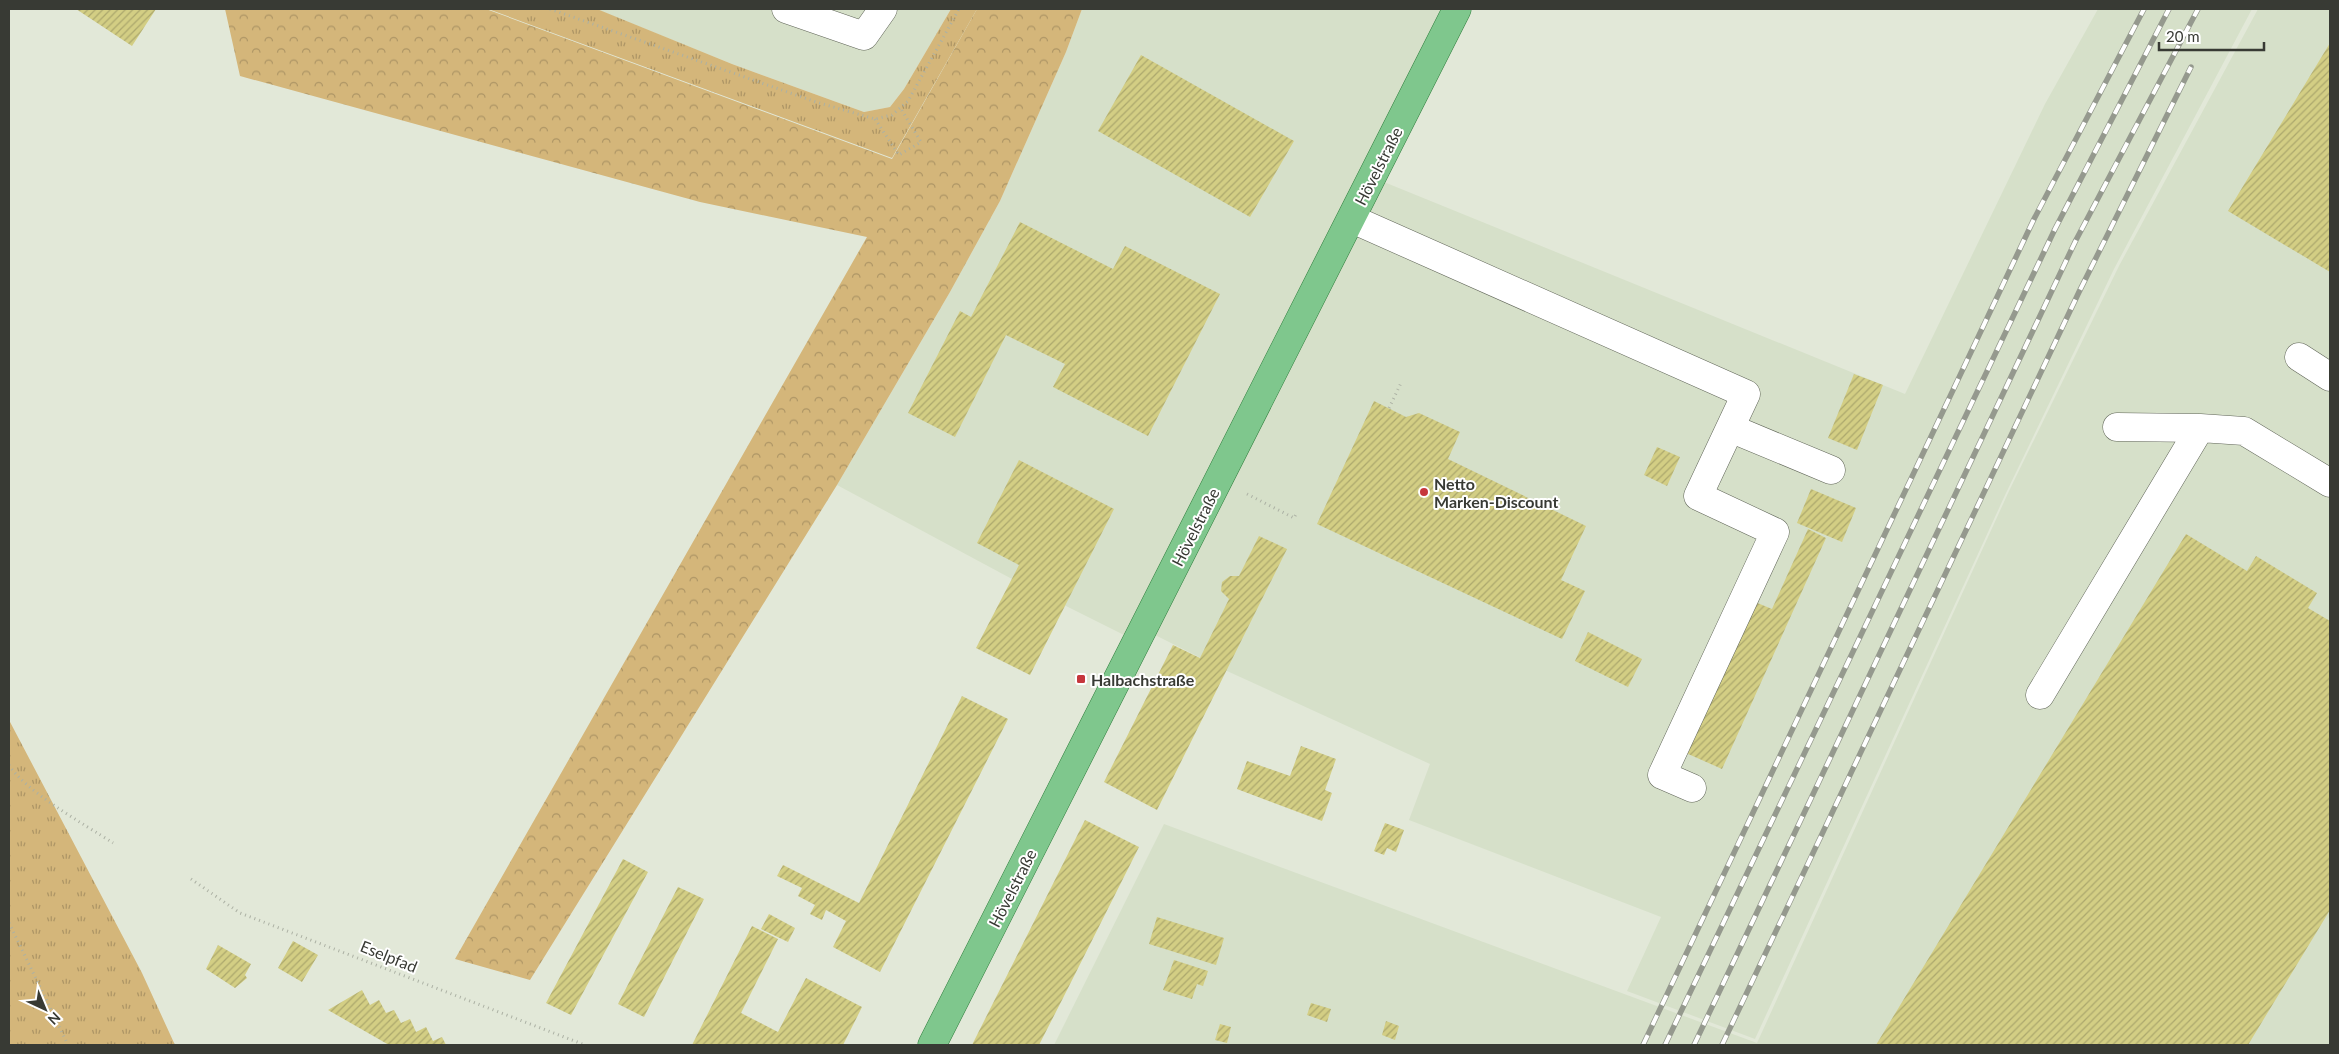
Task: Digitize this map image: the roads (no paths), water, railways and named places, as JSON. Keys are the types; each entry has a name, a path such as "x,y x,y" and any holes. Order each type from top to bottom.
{"main road":[{"name":"Hövelstraße","path":"932,1045 1352,220 1457,9"}],"lane":[{"path":"786,9 864,36 884,9"},
{"path":"1352,220 1746,394 1698,496 1775,532 1662,775 1692,788"},
{"path":"2299,357 2330,377"},
{"path":"2117,427 2200,428 2244,431 2330,483"},
{"path":"1730,428 1831,470"},
{"path":"2040,695 2200,428"}],"railway":[{"path":"1643,1045 2034,219 2144,9"},
{"path":"1665,1045 2055,229 2169,9"},
{"path":"1694,1045 2076,240 2198,9"},
{"path":"1722,1045 2079,292 2191,67"}],"place":[{"name":"Netto Marken-Discount","path":"1424,492"},
{"name":"Halbachstraße","path":"1081,679"}]}
